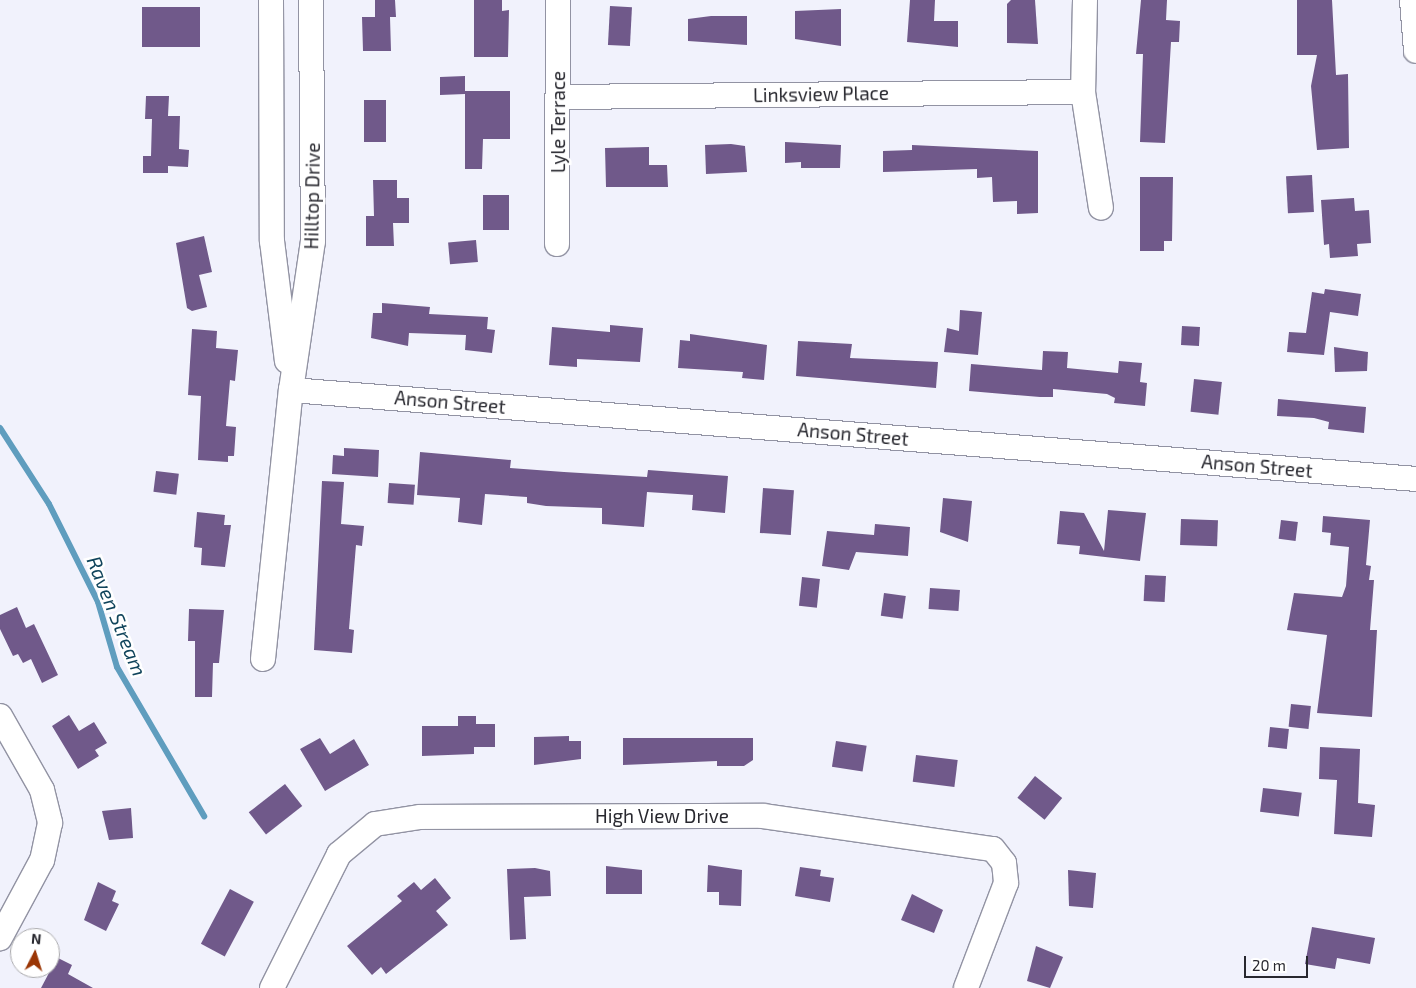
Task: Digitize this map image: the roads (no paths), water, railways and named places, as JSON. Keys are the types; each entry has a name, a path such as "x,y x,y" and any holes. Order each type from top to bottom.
{"street":[{"name":"Hilltop Drive","path":"271,0 272,241 290,390"},
{"name":"Hilltop Drive","path":"263,659 290,390 314,241 311,0"},
{"name":"Lyle Terrace","path":"557,244 558,0"},
{"path":"1085,0 1084,92 1101,208"},
{"path":"1412,0 1416,51"},
{"name":"Linksview Place","path":"559,97 1084,92"},
{"name":"Anson Street","path":"290,390 1416,479"},
{"path":"0,716 42,790 50,823 42,860 0,938"},
{"name":"High View Drive","path":"272,988 339,854 375,824 420,817 763,816 993,849 1004,863 1006,883 966,988"}],"waterway":[{"name":"Raven Stream","path":"0,428 49,504 98,602 117,667 204,816"}]}
